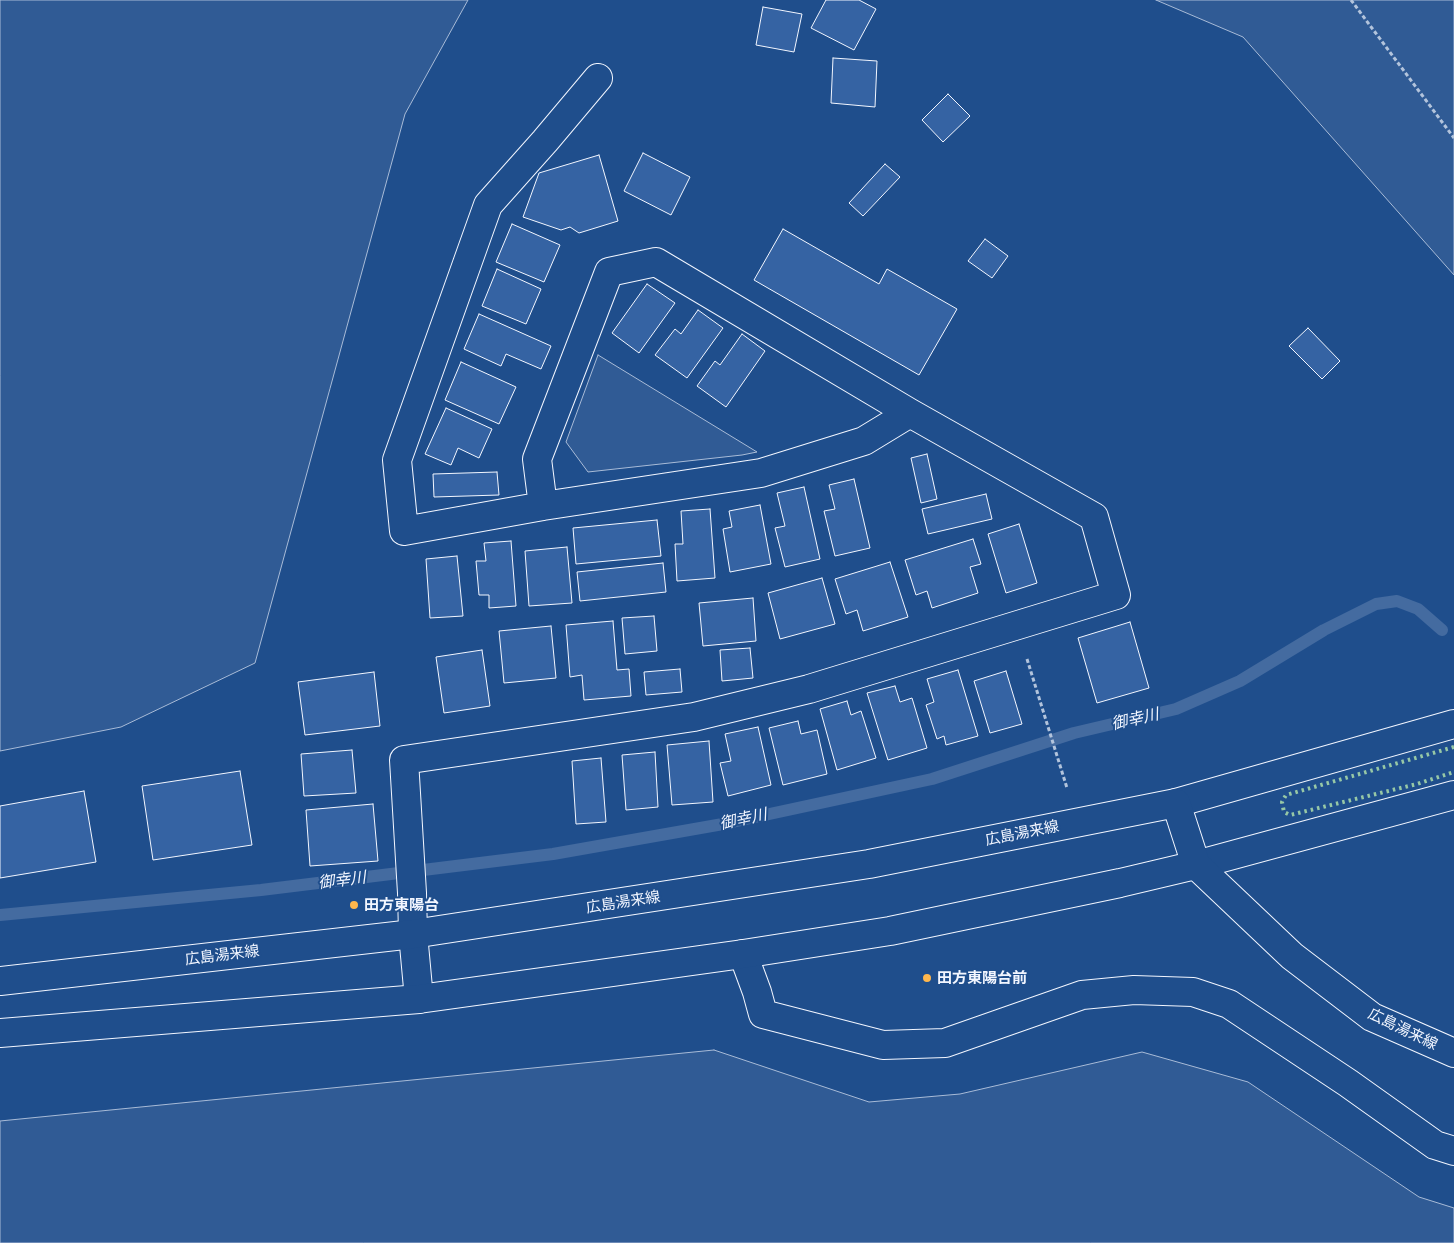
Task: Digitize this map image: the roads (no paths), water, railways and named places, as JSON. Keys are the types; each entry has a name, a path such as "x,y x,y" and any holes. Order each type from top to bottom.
{"street":[{"path":"598,78 488,205 397,460 404,531 543,506 761,473 864,441 910,413"},
{"path":"419,999 413,934 404,760 694,717 809,689 1116,595 1094,517 910,413 656,262 609,272 537,459 543,506"},
{"path":"1176,803 1454,724"},
{"path":"0,1033 419,999 743,954 890,931 1196,866 1454,795"},
{"name":"広島湯来線","path":"0,981 413,934 869,864 1176,803 1196,866 1292,956 1372,1017 1454,1053"},
{"path":"743,954 763,1014 883,1045 945,1043 1082,995 1134,990 1193,992 1229,1004 1348,1083 1435,1145 1454,1152"}],"waterway":[{"name":"御幸川","path":"0,915 261,890 553,854 723,824 932,779 1074,733 1176,709 1240,681 1324,630 1376,604 1397,601 1418,609 1442,630"}],"place":[{"name":"田方東陽台","path":"354,905"},
{"name":"田方東陽台前","path":"927,978"}]}
